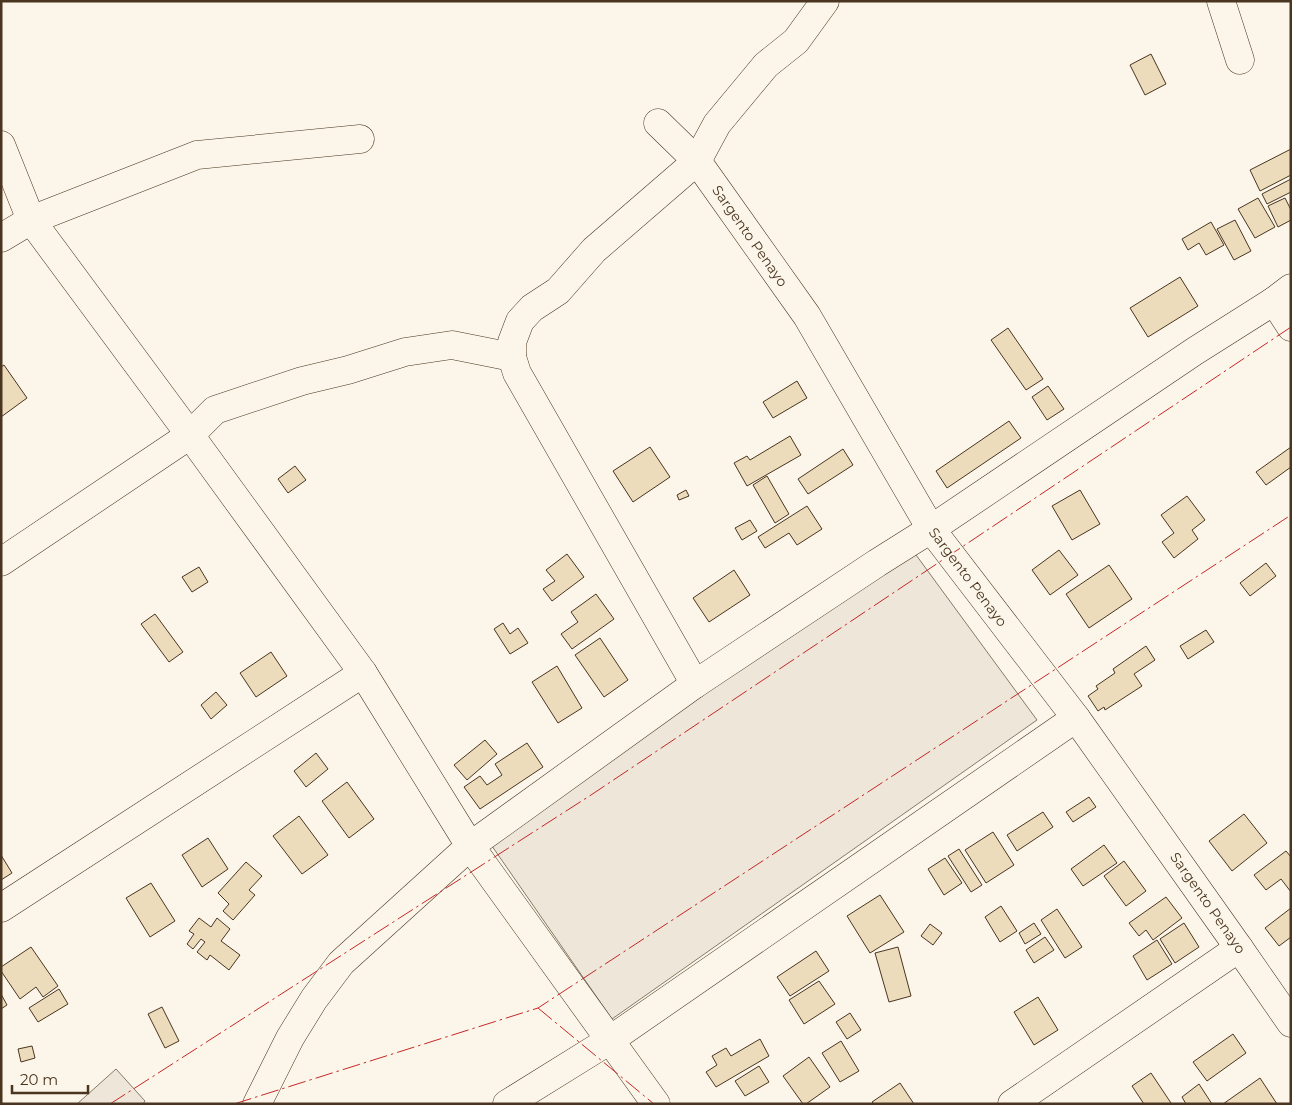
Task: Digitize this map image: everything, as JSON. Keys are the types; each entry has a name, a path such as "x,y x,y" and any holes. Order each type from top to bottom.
{"street":[{"path":"695,684 517,373 512,357 512,342 520,321 532,308 558,291 594,250 697,161 716,124 766,65 796,41 824,1"},
{"path":"1221,1 1240,60"},
{"name":"Sargento Penayo","path":"658,123 697,161 807,316 932,529 1076,718 1291,1023"},
{"path":"1,238 31,220 197,155 360,139"},
{"path":"1,145 31,220 363,673 470,846 656,1104"},
{"path":"257,1104 290,1038 314,999 340,964 470,846 695,684 877,563 932,529 1282,294 1291,327"},
{"path":"1,562 190,435 216,410 302,381 348,370 405,352 452,345 512,357"},
{"path":"1,908 363,673"},
{"path":"507,1104 610,1040 1076,718"},
{"path":"1012,1104 1239,948"}],"shaded area":[{"path":"908,544 1037,720 612,1019 485,836"},
{"path":"116,1069 145,1101 143,1104 77,1104"}],"building":[{"path":"1151,54 1166,84 1145,95 1130,65"},
{"path":"1291,149 1291,175 1260,191 1250,170"},
{"path":"1291,179 1291,192 1267,204 1262,194"},
{"path":"1258,198 1275,227 1255,238 1238,209"},
{"path":"1285,198 1291,210 1291,220 1278,227 1268,206"},
{"path":"1235,220 1251,251 1234,260 1217,229"},
{"path":"1211,222 1224,245 1206,255 1199,243 1188,250 1182,239"},
{"path":"1180,277 1198,306 1148,337 1130,308"},
{"path":"1008,328 1043,379 1026,390 991,340"},
{"path":"4,365 27,398 1,417 1,367"},
{"path":"797,381 807,398 773,418 763,402"},
{"path":"1048,386 1064,409 1047,420 1032,397"},
{"path":"1009,421 1021,438 947,488 936,471"},
{"path":"790,436 801,455 747,486 734,463 747,456 750,460"},
{"path":"650,447 670,477 633,502 613,471"},
{"path":"1291,447 1291,467 1266,485 1256,472"},
{"path":"843,449 853,465 808,494 798,479"},
{"path":"295,466 306,480 288,493 278,479"},
{"path":"767,476 789,514 775,523 753,485"},
{"path":"686,490 689,496 679,500 677,495"},
{"path":"1080,490 1100,524 1072,540 1052,506"},
{"path":"1187,496 1205,520 1192,530 1198,539 1174,558 1162,542 1174,533 1161,515"},
{"path":"807,506 822,529 797,545 789,533 765,548 758,537"},
{"path":"750,520 757,531 742,540 735,528"},
{"path":"1059,550 1078,575 1050,595 1032,570"},
{"path":"567,554 584,577 552,601 543,589 555,581 546,570"},
{"path":"1266,563 1276,576 1250,596 1240,583"},
{"path":"1109,565 1132,599 1089,628 1066,594"},
{"path":"199,567 208,582 192,592 182,577"},
{"path":"734,570 750,595 709,622 693,598"},
{"path":"596,594 614,619 572,649 561,634 578,622 571,612"},
{"path":"155,614 183,652 169,662 141,624"},
{"path":"503,623 510,634 518,628 528,643 510,654 494,629"},
{"path":"1206,630 1214,642 1188,659 1180,646"},
{"path":"600,638 628,680 604,697 575,655"},
{"path":"1146,646 1155,660 1134,674 1142,686 1105,710 1104,707 1098,711 1088,696 1098,689 1096,686 1115,673 1113,669"},
{"path":"271,652 287,676 256,697 240,673"},
{"path":"557,666 582,708 558,723 532,682"},
{"path":"216,692 227,705 211,719 201,705"},
{"path":"485,740 497,754 467,780 454,765"},
{"path":"527,743 543,767 480,809 464,787 480,776 487,785 502,775 495,764"},
{"path":"316,753 328,769 306,787 294,771"},
{"path":"347,782 374,819 349,838 322,801"},
{"path":"1089,797 1096,807 1073,822 1066,812"},
{"path":"1043,812 1053,827 1017,851 1007,835"},
{"path":"1244,814 1267,843 1232,871 1209,841"},
{"path":"299,816 328,855 302,874 273,836"},
{"path":"993,832 1014,865 986,883 965,850"},
{"path":"208,838 228,869 202,887 182,855"},
{"path":"1104,845 1117,863 1083,886 1071,869"},
{"path":"959,849 982,885 971,892 948,856"},
{"path":"1286,851 1291,857 1291,892 1281,879 1266,890 1254,875"},
{"path":"1,855 12,873 1,880"},
{"path":"945,858 962,883 944,895 928,869"},
{"path":"1124,861 1146,891 1126,906 1104,876"},
{"path":"246,862 262,876 249,890 255,895 233,920 223,911 229,904 218,893"},
{"path":"151,883 175,921 150,937 126,898"},
{"path":"880,895 904,932 870,953 847,916"},
{"path":"1166,897 1182,918 1153,940 1146,930 1139,936 1129,923"},
{"path":"1001,906 1017,931 1000,942 985,917"},
{"path":"1291,908 1291,937 1279,946 1265,928"},
{"path":"1057,909 1082,947 1065,958 1041,920"},
{"path":"199,918 211,927 217,918 230,929 221,941 240,955 229,970 210,955 207,960 197,952 205,942 201,939 193,949 187,944 194,934 189,931"},
{"path":"1034,923 1041,934 1025,944 1019,933"},
{"path":"1184,923 1199,947 1175,963 1160,939"},
{"path":"930,924 942,933 933,945 921,936"},
{"path":"1045,937 1054,950 1034,963 1026,950"},
{"path":"1157,940 1172,964 1147,980 1133,956"},
{"path":"31,947 58,986 43,997 36,987 20,999 1,971 1,967"},
{"path":"898,947 911,996 889,1002 875,953"},
{"path":"816,951 829,971 790,996 777,977"},
{"path":"819,981 835,1004 804,1024 789,1000"},
{"path":"59,989 68,1004 38,1022 29,1008"},
{"path":"1,994 7,1005 1,1009"},
{"path":"1038,997 1058,1030 1034,1045 1014,1012"},
{"path":"162,1007 179,1041 165,1048 148,1014"},
{"path":"850,1013 861,1030 847,1039 836,1022"},
{"path":"1233,1034 1246,1053 1207,1081 1193,1062"},
{"path":"760,1039 769,1056 716,1087 706,1072 717,1065 712,1056 726,1048 731,1056"},
{"path":"841,1041 859,1071 840,1082 822,1053"},
{"path":"32,1046 35,1058 21,1062 18,1049"},
{"path":"809,1057 830,1087 806,1104 803,1104 783,1076"},
{"path":"759,1066 769,1082 745,1096 735,1081"},
{"path":"1151,1073 1171,1103 1144,1104 1132,1086"},
{"path":"1260,1078 1277,1104 1223,1104"},
{"path":"900,1083 914,1104 874,1104 872,1102"},
{"path":"1199,1084 1212,1104 1186,1104 1182,1097"}],"power":[{"path":"110,1104 591,795 1291,327"},
{"path":"234,1104 538,1008 1291,515"},
{"path":"538,1008 654,1104"}]}
